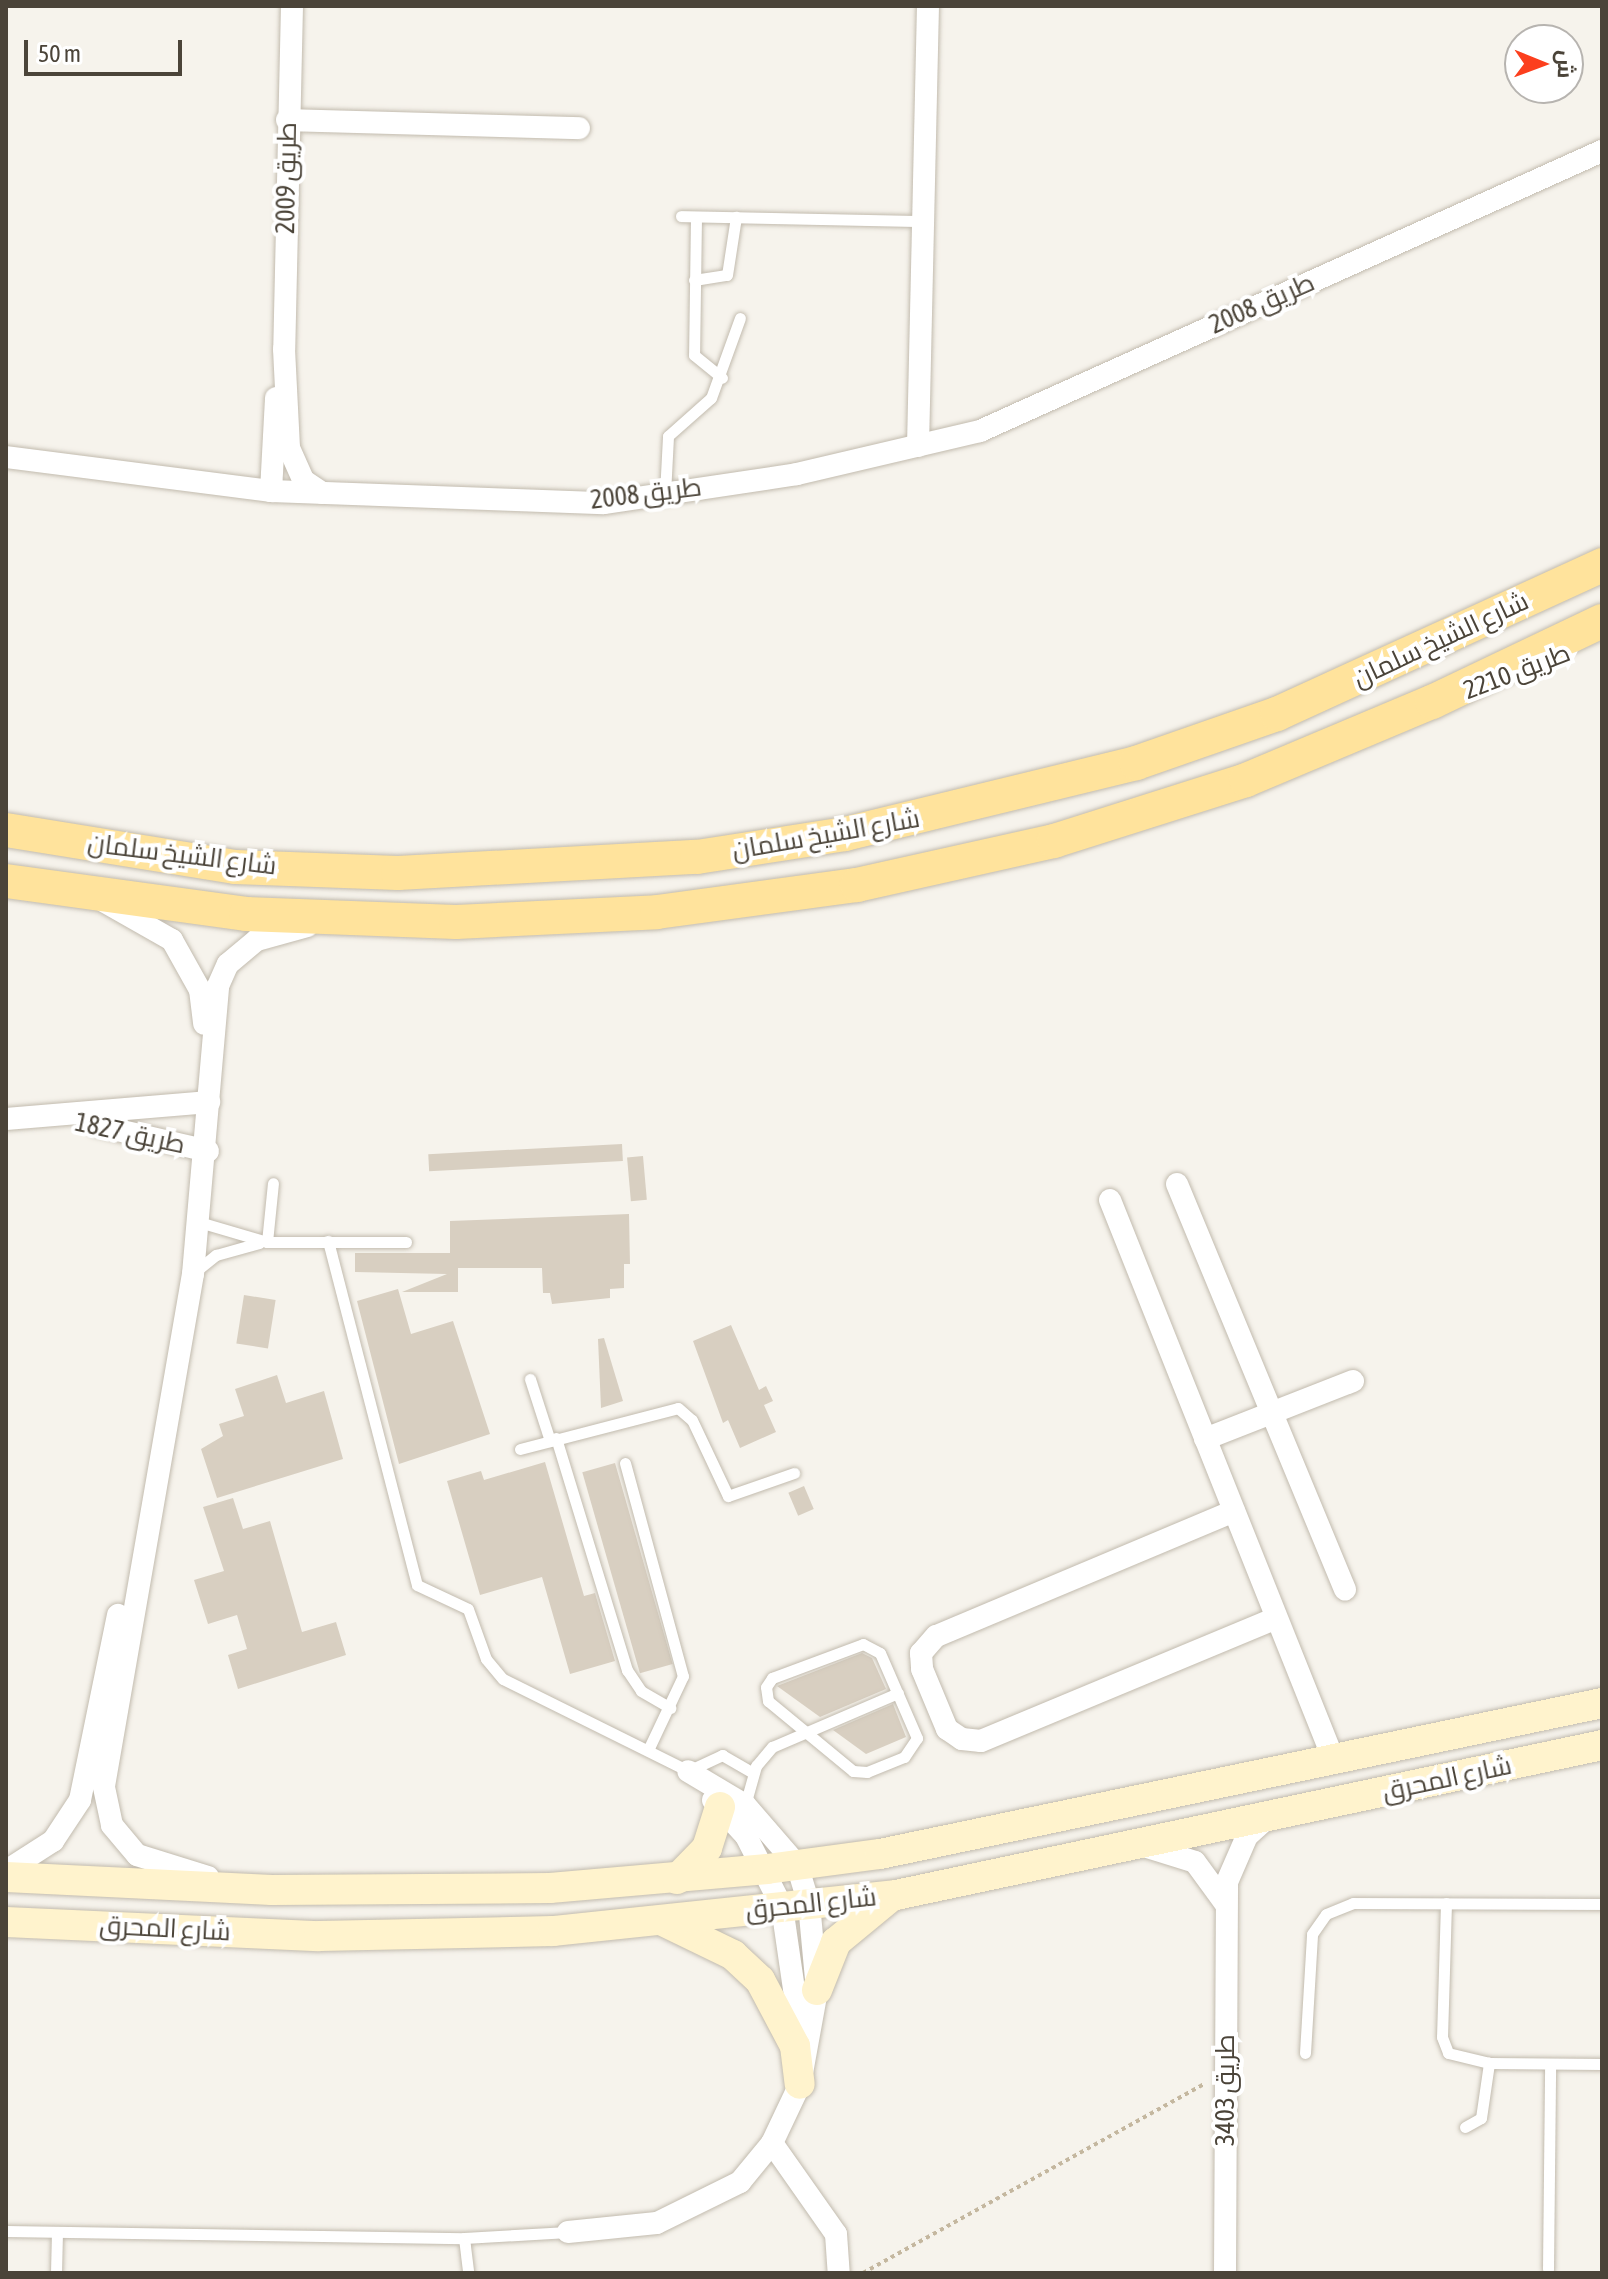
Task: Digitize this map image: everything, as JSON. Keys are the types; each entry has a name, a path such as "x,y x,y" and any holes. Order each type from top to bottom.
{"main road":[{"name":"شارع الشيخ سلمان","path":"6,830 235,867 398,873 697,857 845,834 1136,763 1277,714 1602,565"},
{"name":"شارع الشيخ سلمان","path":"6,881 89,894 355,920 657,912 857,885 1150,812 1432,702 1602,621"},
{"name":"شارع المحرق","path":"6,1874 272,1890 550,1888 677,1879 880,1854 1602,1703"},
{"name":"شارع المحرق","path":"6,1922 319,1936 553,1931 896,1895 1266,1819 1602,1745"},
{"path":"1301,1810 1325,1783 1333,1758"},
{"path":"677,1879 707,1848 732,1806"},
{"path":"817,1990 824,1965 853,1922 896,1895"},
{"path":"661,1920 733,1955 760,1980 786,2023 800,2084"}],"street":[{"name":"طريق 2009","path":"292,6 284,349 291,459 303,480 322,493"},
{"path":"918,446 928,6"},
{"path":"287,120 579,128"},
{"name":"طريق 2008","path":"322,493 604,503 797,474 980,431 1602,151"},
{"name":"طريق 2009","path":"271,491 271,442 284,349"},
{"path":"6,457 271,491 322,493"},
{"name":"طريق 2210","path":"1432,702 1507,679 1602,638"},
{"path":"89,894 149,924 189,961 204,1029 203,1150 193,1274 107,1766 106,1806 123,1842 155,1866 272,1890"},
{"path":"205,1103 215,1006 228,964 257,940 285,929 355,920"},
{"name":"طريق 1827","path":"6,1119 205,1103"},
{"name":"طريق 1827","path":"51,1117 148,1133 203,1150"},
{"path":"6,1874 53,1841 85,1785 184,1273 203,1150"},
{"path":"1177,1184 1345,1590"},
{"path":"1110,1200 1333,1758"},
{"path":"1205,1439 1353,1381"},
{"path":"1234,1511 936,1636 921,1653 922,1669 947,1729 962,1739 981,1741 1276,1618"},
{"path":"688,1771 797,1865 800,2084"},
{"path":"568,2232 657,2223 697,2208 740,2182 772,2143 800,2084 817,1990 796,1906 767,1869 732,1806"},
{"name":"طريق 3403","path":"1225,2273 1227,1908 1233,1858 1266,1819"},
{"path":"1142,1845 1195,1862 1227,1908"},
{"path":"772,2143 836,2234 839,2273"}],"lane":[{"path":"681,216 923,221"},
{"path":"696,217 694,355 722,378"},
{"path":"694,280 727,275 736,217"},
{"path":"665,494 668,436 711,398 722,378 740,318"},
{"path":"267,1242 273,1183"},
{"path":"199,1222 267,1242"},
{"path":"328,1241 409,1574 417,1585 468,1609 486,1659 503,1679 649,1748 688,1771 722,1755 753,1773"},
{"path":"193,1274 216,1255 267,1242 406,1242"},
{"path":"530,1379 553,1439 627,1670 641,1691 671,1708"},
{"path":"520,1449 678,1408 692,1420 728,1496 794,1473"},
{"path":"625,1463 683,1676 671,1708 649,1748"},
{"path":"863,1644 880,1653 917,1738 904,1757 853,1771 805,1732 768,1701 772,1678 863,1644"},
{"path":"732,1806 772,1747 898,1693"},
{"path":"1305,2053 1312,1934 1326,1914 1353,1903 1602,1904"},
{"path":"1446,1903 1442,2037 1448,2053 1461,2060 1489,2063 1602,2064"},
{"path":"1465,2127 1481,2118 1489,2063"},
{"path":"1548,2269 1550,2064"},
{"path":"6,2231 464,2238 568,2232"},
{"path":"56,2273 57,2232"},
{"path":"464,2238 468,2273"}],"path":[{"path":"863,2273 1226,2071"}],"building":[{"path":"622,1144 623,1161 429,1171 428,1154"},
{"path":"643,1156 647,1200 631,1201 627,1157"},
{"path":"629,1214 630,1264 624,1264 624,1288 610,1289 610,1298 552,1304 550,1293 543,1293 542,1268 458,1268 458,1292 402,1292 447,1274 355,1272 355,1253 450,1253 450,1221"},
{"path":"398,1289 411,1334 453,1321 490,1434 399,1464 357,1301"},
{"path":"244,1295 276,1300 268,1348 236,1343"},
{"path":"731,1325 759,1390 766,1386 773,1401 764,1405 776,1432 740,1448 728,1420 723,1423 693,1341"},
{"path":"604,1338 623,1401 601,1408 598,1339"},
{"path":"277,1375 286,1403 324,1391 343,1459 217,1498 201,1449 223,1436 219,1424 244,1416 235,1389"},
{"path":"545,1462 584,1596 595,1593 615,1661 570,1674 542,1577 480,1595 447,1481 481,1471 484,1480"},
{"path":"615,1463 673,1664 640,1673 582,1472"},
{"path":"804,1486 814,1509 798,1516 788,1493"},
{"path":"233,1498 243,1529 270,1521 302,1632 336,1622 346,1655 238,1689 228,1655 247,1649 237,1615 208,1624 194,1580 224,1571 203,1507"},
{"path":"862,1653 872,1658 886,1689 820,1717 777,1686"},
{"path":"893,1704 906,1737 866,1754 833,1730"}]}
